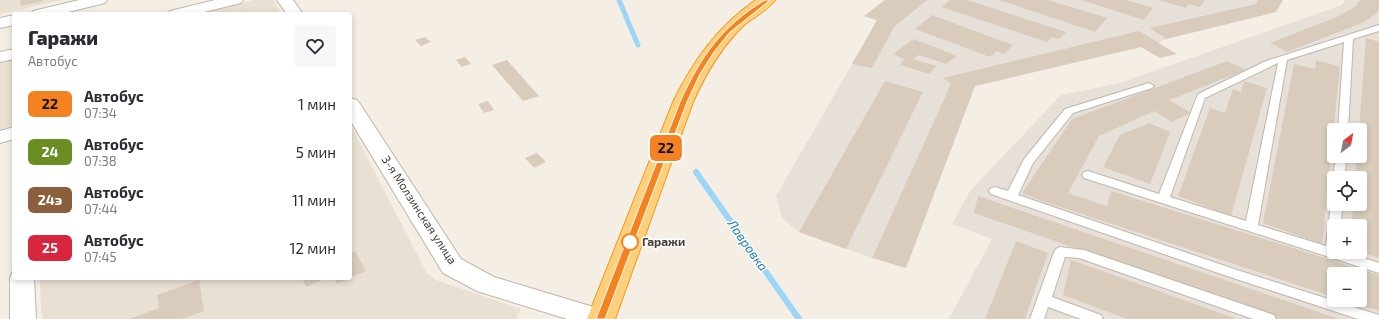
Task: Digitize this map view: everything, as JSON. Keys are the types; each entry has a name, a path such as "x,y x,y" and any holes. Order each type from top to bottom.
{"highway":[{"path":"601,319 680,110 696,74 711,50 727,31 753,9 767,0"}],"street":[{"path":"48,12 99,0"},
{"path":"184,12 235,0"},
{"path":"285,0 294,12"},
{"path":"0,23 12,20"},
{"path":"0,57 12,54"},
{"name":"3-я Молзинская улица","path":"352,107 452,266 486,284 601,319"},
{"path":"0,137 12,134"},
{"path":"22,280 23,319"}],"lane":[{"path":"1163,199 1201,96 1269,63 1379,28"},
{"path":"1343,123 1348,38"},
{"path":"1251,227 1283,59"},
{"path":"1011,197 1028,162 1069,111 1149,86"},
{"path":"1088,175 1327,252"},
{"path":"995,191 1232,273 1375,319"},
{"path":"1037,319 1060,252 1080,253 1269,319"},
{"path":"1350,259 1379,268"},
{"path":"1044,300 1096,319"}],"shaded area":[{"path":"0,0 62,0 0,14"},
{"path":"254,0 273,0 281,12 205,12"},
{"path":"885,0 1283,0 1276,12 1166,39 1158,43 975,86 906,268 872,258 799,232 782,218 776,196 877,21 864,16"},
{"path":"1345,0 1379,0 1379,319 949,319 992,239 952,224 970,191 1061,95 1120,83 1342,5"},
{"path":"12,58 12,127 0,131 0,61"},
{"path":"352,128 426,272 436,280 521,309 516,319 43,319 41,310 40,280 352,280"}],"building":[{"path":"20,0 43,0 43,1 21,6"},
{"path":"885,0 927,0 894,27 872,68 852,64 877,20 864,16"},
{"path":"950,0 967,0 1066,32 1059,39 1052,37 1047,42 942,7"},
{"path":"999,0 1048,0 1107,18 1095,32"},
{"path":"1081,0 1126,0 1153,8 1144,20"},
{"path":"1159,0 1205,0 1200,7 1189,4 1186,8"},
{"path":"1258,0 1283,0 1276,12 1166,39 1150,28 1256,4"},
{"path":"1360,0 1379,0 1379,9 1376,14 1362,23 1287,52 1270,43 1339,16 1356,6"},
{"path":"932,15 1013,45 1004,54 997,51 990,57 915,29"},
{"path":"1139,31 1177,54 1160,58 1141,47 975,86 906,268 872,258 951,84 943,78"},
{"path":"425,37 431,42 421,46 415,40"},
{"path":"1366,38 1379,42 1379,258 1367,254 1367,219 1352,219 1353,211 1367,211 1367,171 1356,171 1356,163 1367,163 1367,123 1360,123"},
{"path":"914,39 957,56 946,64 919,55 913,59 936,66 930,74 900,65 904,59 893,54"},
{"path":"465,57 471,64 462,67 456,60"},
{"path":"507,60 539,96 523,101 492,65"},
{"path":"1316,60 1340,67 1334,123 1327,123 1327,163 1330,163 1329,171 1327,171 1327,195 1322,244 1263,223 1294,64 1315,69"},
{"path":"1227,61 1246,70 1169,100 1191,113 1172,122 1154,111 1099,136 1068,193 1107,206 1111,191 1353,267 1327,267 1327,295 1036,199 1022,193 1072,119"},
{"path":"885,81 923,92 846,249 799,232"},
{"path":"1244,81 1267,88 1231,216 1178,196 1210,108 1225,113 1233,89 1241,92"},
{"path":"488,101 494,110 484,113 478,104"},
{"path":"1149,123 1170,132 1150,184 1103,167 1120,135"},
{"path":"537,153 546,162 534,168 525,158"},
{"path":"978,196 1339,319 1280,319 974,213"},
{"path":"1016,241 1048,253 1025,319 985,319"},
{"path":"355,251 366,271 352,277 352,252"},
{"path":"1071,260 1237,319 1127,319 1063,295"},
{"path":"1367,271 1379,275 1379,311 1367,307"},
{"path":"199,280 204,311 182,319 129,319 159,308 157,295"},
{"path":"303,280 322,280 306,287"},
{"path":"335,280 346,280 337,284"}],"waterway":[{"name":"Лавровка","path":"619,0 638,45"},
{"name":"Лавровка","path":"696,172 799,319"}],"bus line":[{"name":"22","path":"601,319 683,102 696,74 711,50 727,31 753,9 767,0"}],"place":[{"name":"Гаражи","path":"630,242"}]}
